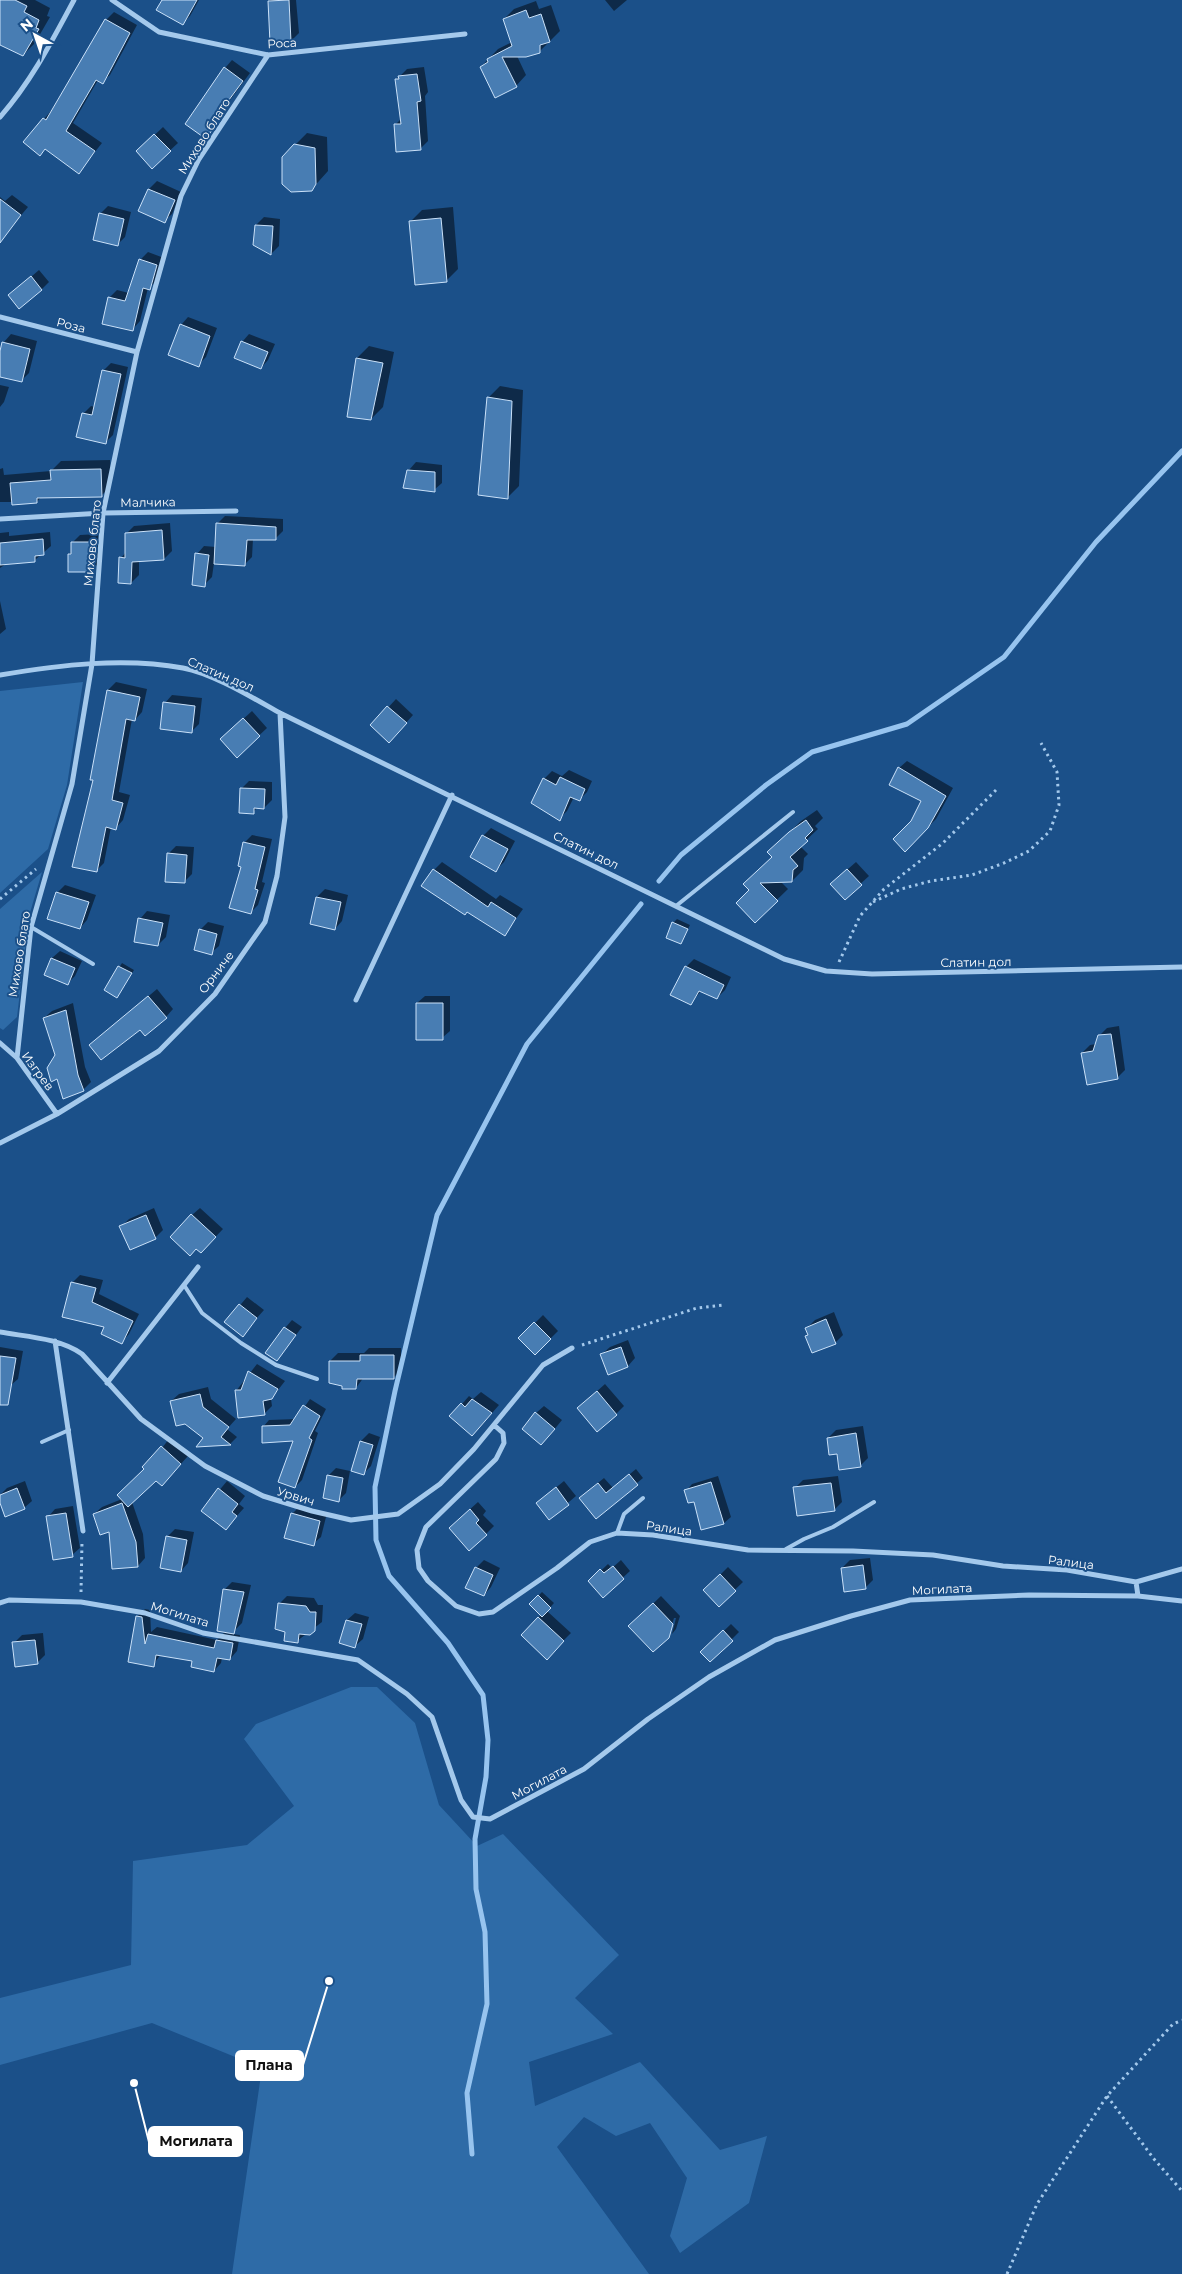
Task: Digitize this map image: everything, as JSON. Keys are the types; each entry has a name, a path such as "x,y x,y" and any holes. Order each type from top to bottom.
{"street":[{"path":"0,117 19,95 37,68 74,0"},
{"name":"Роса","path":"112,0 159,32 268,55 465,34"},
{"name":"Михово блато","path":"17,1058 32,927 72,784 92,664 103,513 137,352 180,196 199,159 268,55"},
{"name":"Роза","path":"0,317 137,352"},
{"name":"Малчика","path":"0,519 103,513 236,511"},
{"name":"Слатин дол","path":"0,675 92,664 130,662 184,668 234,688 280,713 452,795 784,959 834,971 872,974 1182,967"},
{"name":"Орниче","path":"0,1142 58,1114 159,1052 215,994 265,922 277,876 285,817 280,713"},
{"path":"356,1000 452,795"},
{"name":"Изгрев","path":"0,1043 17,1058 58,1114"},
{"path":"107,1383 198,1267"},
{"name":"Урвич","path":"0,1332 55,1342 71,1347 82,1354 141,1419 204,1466 263,1496 351,1520 398,1514 440,1484 494,1425 543,1365 572,1348"},
{"path":"55,1342 83,1531"},
{"name":"Ралица","path":"494,1425 503,1432 504,1438 504,1443 496,1459 426,1527 417,1550 419,1568 428,1582 456,1606 479,1614 493,1612 558,1568 590,1542 617,1533 653,1535 748,1550 854,1551 933,1555 1003,1566 1067,1570 1136,1582"},
{"path":"1138,1596 1136,1582 1182,1569"},
{"name":"Могилата","path":"0,1603 9,1600 81,1602 144,1613 203,1633 358,1660 407,1694 432,1717 461,1800 473,1817 490,1819 584,1769 648,1719 709,1677 775,1640 910,1600 1029,1595 1138,1596 1182,1601"}],"lane":[{"path":"676,906 793,812"},
{"path":"32,927 92,964"},
{"path":"184,1285 202,1313 241,1343 276,1365 317,1379"},
{"path":"42,1442 69,1430"},
{"path":"617,1533 624,1514 643,1498"},
{"path":"784,1551 804,1539 833,1527 874,1502"}],"path":[{"path":"872,902 901,889 931,881 972,875 1029,851 1043,838 1050,831 1059,805 1057,772 1042,743"},
{"path":"834,971 860,916 872,902 884,889 943,842 996,790"},
{"path":"0,899 52,855"},
{"path":"572,1348 697,1308 723,1305"},
{"path":"81,1602 83,1531"},
{"path":"1007,2274 1037,2204 1107,2096 1173,2024 1182,2020"},
{"path":"1107,2096 1154,2160 1182,2191"}],"shaded area":[{"path":"83,682 67,785 48,849 0,893 0,691"},
{"path":"42,872 29,916 17,1017 3,1030 0,1028 0,909"},
{"path":"351,1687 377,1687 415,1723 439,1805 477,1846 503,1834 619,1955 575,1998 613,2034 529,2062 535,2106 640,2062 720,2150 767,2136 749,2203 680,2253 670,2236 687,2178 650,2123 616,2136 584,2117 557,2147 649,2274 232,2274 262,2068 152,2023 0,2065 0,1998 131,1965 133,1861 247,1845 294,1806 244,1739 256,1724"}],"building":[{"path":"0,0 15,0 27,6 24,12 39,20 36,28 39,29 23,56 0,45"},
{"path":"162,0 197,0 183,25 156,10"},
{"path":"289,0 291,42 270,43 268,1"},
{"path":"526,10 529,18 541,14 550,42 540,45 540,53 526,57 502,57 517,87 495,98 480,67 488,62 487,59 512,46 503,19"},
{"path":"105,19 130,33 103,84 96,80 66,131 95,151 79,174 45,149 40,156 23,142 43,118 46,120"},
{"path":"224,67 243,81 217,116 220,118 206,139 185,124"},
{"path":"417,74 421,101 417,102 421,150 396,152 394,124 401,124 395,79 399,79 398,76"},
{"path":"154,134 171,151 152,169 136,151"},
{"path":"294,144 315,148 316,184 312,191 291,192 282,184 282,157"},
{"path":"148,189 175,200 165,223 138,211"},
{"path":"0,199 21,215 0,243"},
{"path":"99,213 124,219 118,246 93,240"},
{"path":"441,218 447,282 415,285 409,221"},
{"path":"255,225 273,226 271,255 253,245"},
{"path":"139,259 157,265 150,290 143,288 133,331 102,324 108,297 125,301"},
{"path":"31,276 42,290 19,309 8,295"},
{"path":"180,324 210,336 199,367 168,355"},
{"path":"241,341 268,352 261,369 234,358"},
{"path":"2,342 30,349 22,382 0,377"},
{"path":"356,358 383,363 371,420 347,417"},
{"path":"102,370 121,374 106,444 76,437 82,413 92,415"},
{"path":"487,397 512,401 508,499 478,495"},
{"path":"101,469 102,497 37,498 37,503 12,505 10,483 51,480 50,470"},
{"path":"407,470 435,472 435,492 403,488"},
{"path":"216,523 276,527 276,540 247,540 245,566 214,564"},
{"path":"162,530 164,560 132,562 131,584 118,583 119,557 125,558 125,533"},
{"path":"43,539 44,555 35,556 35,562 0,565 0,543"},
{"path":"71,542 91,542 91,572 68,572 68,554 71,554"},
{"path":"195,553 209,555 205,587 192,585"},
{"path":"107,690 140,697 135,721 126,719 112,800 123,803 116,830 106,827 97,872 72,867 93,780 90,780"},
{"path":"163,702 195,706 192,733 160,729"},
{"path":"387,706 407,723 389,743 370,725"},
{"path":"243,718 260,736 237,758 220,739"},
{"path":"898,767 946,796 928,828 905,852 893,839 911,821 921,801 889,785"},
{"path":"560,777 585,789 580,801 570,797 560,821 531,803 543,778 556,785"},
{"path":"240,788 265,789 264,809 254,808 254,814 239,813"},
{"path":"806,820 813,830 805,838 808,841 790,857 798,866 793,870 792,882 760,883 778,901 755,923 736,903 749,890 743,884 772,857 767,852 789,832"},
{"path":"482,835 508,849 496,872 470,857"},
{"path":"243,842 265,847 255,889 258,890 251,914 229,908 241,867 238,866"},
{"path":"167,853 187,855 185,883 165,882"},
{"path":"433,869 488,907 491,902 516,918 505,936 467,912 465,915 421,886"},
{"path":"847,869 862,885 845,900 830,884"},
{"path":"56,892 89,902 80,929 47,919"},
{"path":"316,897 341,902 335,930 310,924"},
{"path":"138,918 163,923 158,946 134,942"},
{"path":"672,922 688,929 681,944 666,938"},
{"path":"199,929 217,934 212,955 194,950"},
{"path":"51,958 75,968 68,985 44,975"},
{"path":"118,966 132,973 117,998 104,990"},
{"path":"685,966 724,985 717,999 699,991 691,1005 670,995"},
{"path":"148,996 167,1018 145,1036 140,1030 101,1060 89,1045"},
{"path":"416,1003 443,1003 443,1040 416,1040"},
{"path":"66,1010 78,1075 84,1091 63,1099 57,1079 51,1082 47,1068 55,1055 43,1018"},
{"path":"1111,1034 1118,1079 1087,1085 1081,1053 1093,1051 1098,1035"},
{"path":"191,1214 216,1237 201,1253 196,1249 190,1256 170,1237"},
{"path":"146,1215 156,1239 130,1250 119,1226"},
{"path":"71,1282 96,1288 92,1302 133,1321 122,1344 101,1334 104,1327 62,1317"},
{"path":"239,1304 257,1318 243,1337 224,1322"},
{"path":"826,1319 836,1344 812,1353 805,1336 808,1335 805,1328"},
{"path":"534,1322 551,1339 535,1355 518,1338"},
{"path":"284,1327 296,1335 277,1361 265,1353"},
{"path":"621,1347 628,1367 608,1375 600,1354"},
{"path":"360,1355 394,1355 394,1379 357,1379 356,1389 342,1389 342,1386 329,1383 329,1361 360,1361"},
{"path":"0,1356 16,1358 8,1405 0,1405"},
{"path":"248,1371 278,1389 272,1399 263,1401 265,1415 238,1418 235,1390 241,1390"},
{"path":"597,1391 617,1415 597,1432 577,1408"},
{"path":"200,1394 203,1407 229,1427 221,1437 231,1445 196,1447 203,1438 185,1424 176,1426 170,1401"},
{"path":"472,1399 492,1413 472,1436 449,1416 461,1403 465,1407"},
{"path":"303,1405 320,1416 309,1438 312,1440 295,1488 278,1482 293,1441 262,1443 262,1426 290,1425"},
{"path":"535,1412 555,1429 541,1445 522,1429"},
{"path":"856,1433 861,1467 839,1470 837,1454 829,1455 827,1438"},
{"path":"360,1441 373,1445 364,1475 351,1471"},
{"path":"161,1446 181,1464 162,1486 156,1481 128,1507 117,1495 144,1469 142,1467"},
{"path":"629,1474 638,1485 596,1519 579,1498 598,1483 606,1493"},
{"path":"327,1475 343,1478 339,1502 323,1498"},
{"path":"711,1482 724,1524 701,1530 694,1502 688,1503 684,1490"},
{"path":"831,1483 835,1511 797,1516 793,1487"},
{"path":"556,1487 569,1505 549,1520 536,1503"},
{"path":"17,1488 25,1509 5,1517 0,1503 0,1495"},
{"path":"218,1488 238,1504 232,1512 237,1516 226,1530 201,1511"},
{"path":"122,1503 136,1542 138,1567 112,1569 109,1532 100,1535 93,1514"},
{"path":"470,1509 479,1520 476,1523 487,1535 469,1551 449,1528"},
{"path":"66,1513 73,1557 53,1560 46,1516"},
{"path":"291,1513 320,1521 314,1546 284,1538"},
{"path":"166,1536 187,1540 181,1572 160,1568"},
{"path":"863,1565 866,1589 844,1592 841,1568"},
{"path":"613,1566 624,1579 603,1598 588,1581 600,1569 604,1573"},
{"path":"475,1567 493,1575 484,1596 465,1588"},
{"path":"720,1574 736,1591 719,1607 703,1590"},
{"path":"223,1589 244,1592 234,1634 217,1631"},
{"path":"538,1595 551,1608 542,1617 529,1604"},
{"path":"278,1603 306,1606 310,1612 316,1612 315,1631 310,1635 299,1634 298,1643 284,1641 285,1632 275,1629"},
{"path":"653,1603 673,1624 669,1638 653,1652 628,1626"},
{"path":"136,1616 142,1617 145,1644 148,1634 214,1648 216,1640 233,1643 230,1660 217,1658 214,1672 191,1667 192,1661 156,1655 154,1667 128,1662"},
{"path":"538,1617 564,1641 547,1660 521,1635"},
{"path":"346,1620 362,1624 355,1648 339,1643"},
{"path":"723,1630 733,1641 710,1662 700,1652"},
{"path":"35,1640 38,1664 15,1667 12,1642"}],"waterway":[{"path":"659,881 681,855 766,785 812,752 907,724 1004,657 1096,542 1182,451"},
{"path":"472,2154 467,2093 487,2004 485,1932 476,1889 475,1839 486,1777 488,1740 483,1695 448,1643 389,1576 376,1540 375,1487 395,1391 437,1215 527,1044 641,904"}],"place":[{"name":"Плана","path":"329,1981"},
{"name":"Могилата","path":"134,2083"}]}
